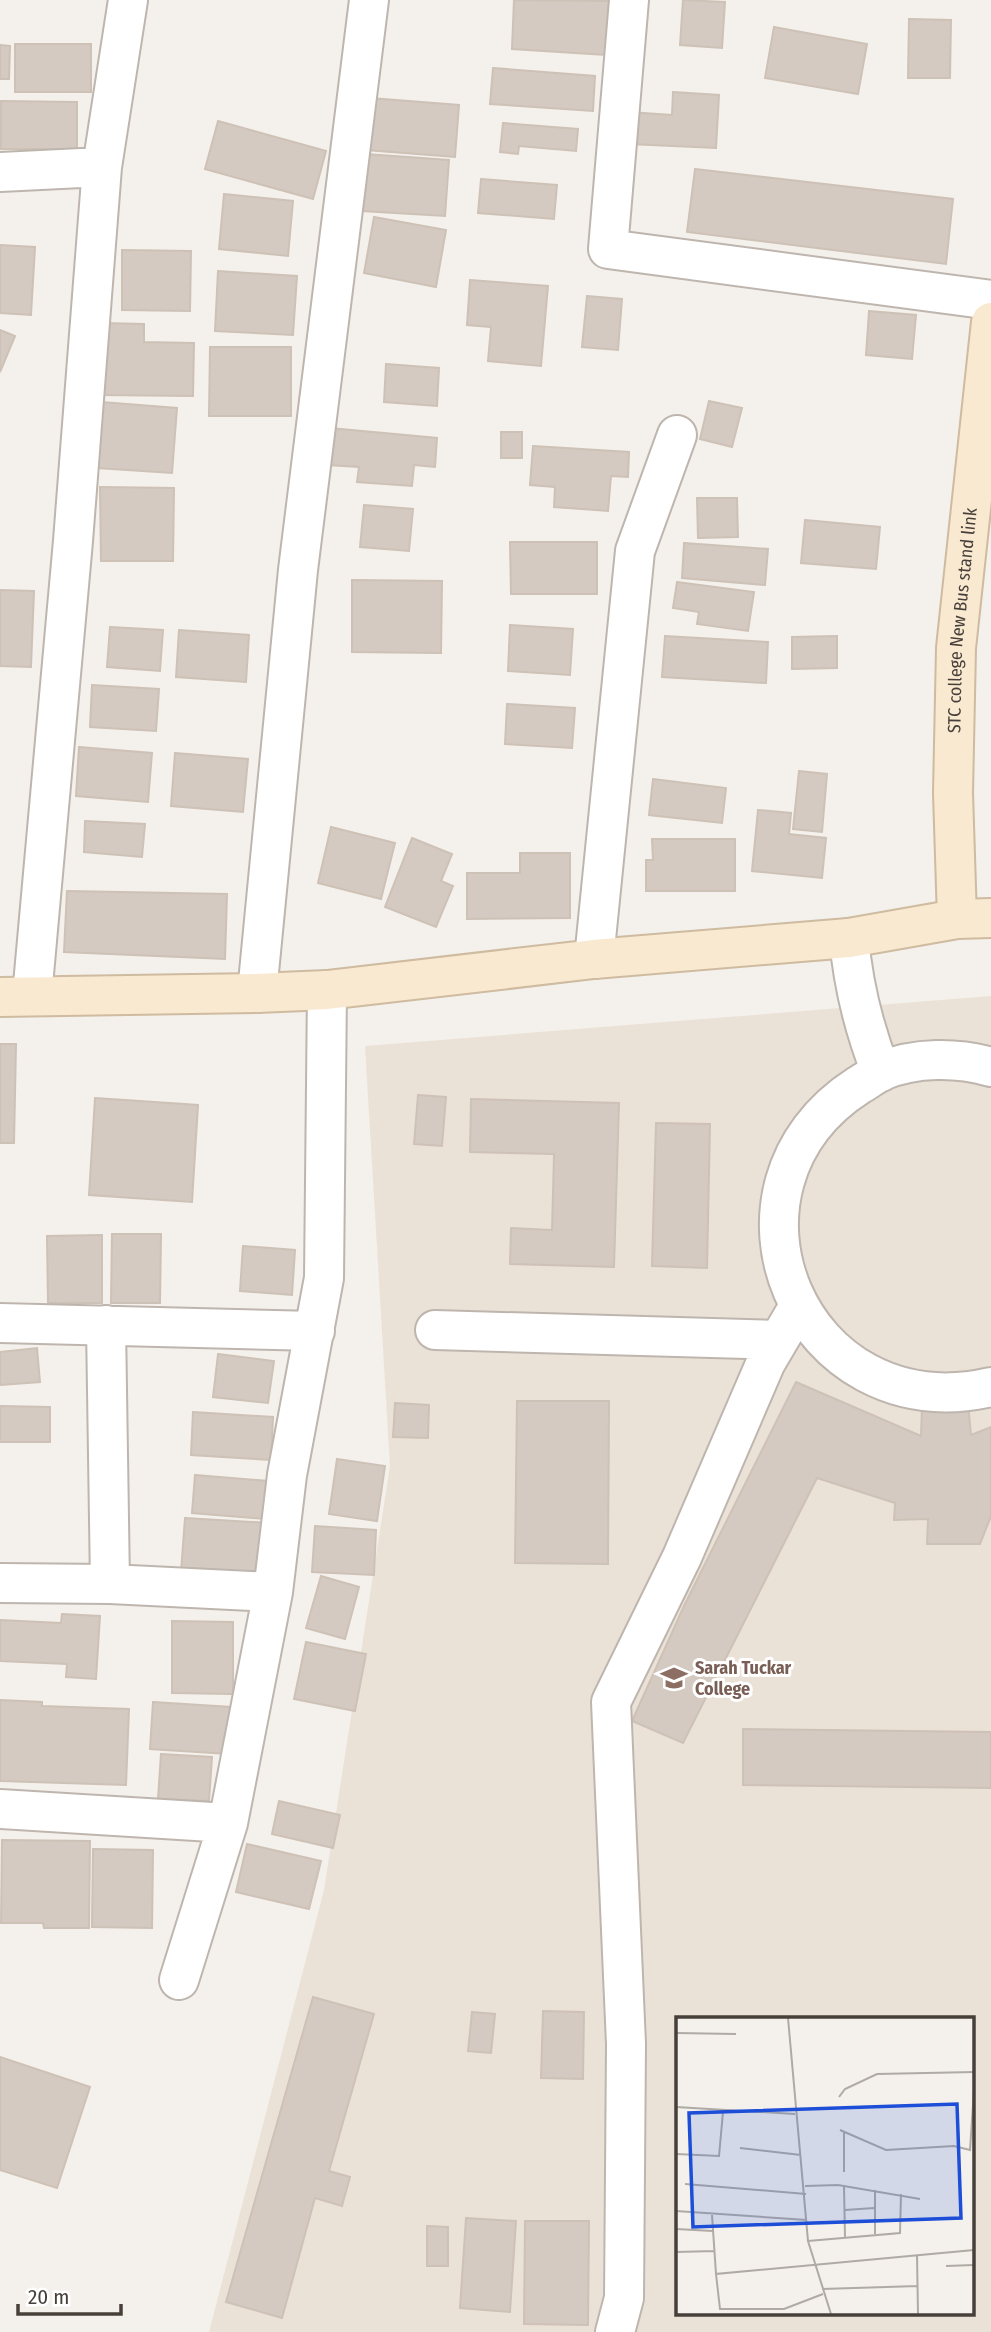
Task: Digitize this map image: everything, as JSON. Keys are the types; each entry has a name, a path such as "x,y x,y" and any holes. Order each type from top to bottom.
{"street":[{"path":"128,0 102,167 73,541 16,997 327,990 594,959 849,938 974,919"},
{"path":"257,993 298,570 369,0"},
{"path":"629,0 608,249 991,300"},
{"path":"0,172 102,167"},
{"name":"STC college New Bus stand link","path":"974,919 953,793 956,648 991,321"},
{"path":"594,959 635,551 677,435"},
{"path":"849,938 852,971 870,1044 881,1072"},
{"path":"179,1980 228,1823 273,1592 287,1475 324,1278 327,990"},
{"path":"991,1067 950,1060 921,1062 881,1072 842,1096 821,1116 804,1139 791,1165 782,1193 779,1222 783,1261 799,1306 815,1331 835,1352 858,1369 884,1382 912,1390 941,1394 991,1387"},
{"path":"615,2332 624,2298 626,2044 611,1702 682,1557 766,1362 799,1306"},
{"path":"0,1323 315,1331"},
{"path":"106,1325 110,1584"},
{"path":"435,1331 779,1340"},
{"path":"0,1583 110,1584 273,1592"},
{"path":"0,1808 228,1823"}],"shaded area":[{"name":"Sarah Tuckar College","path":"991,996 991,2332 209,2332 324,1890 390,1466 365,1046"}],"building":[{"path":"514,0 609,1 606,55 512,49"},
{"path":"683,0 725,2 722,48 680,45"},
{"path":"909,19 951,20 950,78 908,78"},
{"path":"774,27 867,44 858,94 765,78"},
{"path":"15,44 91,44 91,92 15,92"},
{"path":"0,45 10,46 9,79 0,79"},
{"path":"493,68 595,76 593,111 490,104"},
{"path":"673,92 719,95 716,148 629,144 630,112 672,115"},
{"path":"370,98 459,105 455,157 366,150"},
{"path":"1,101 77,102 77,149 1,149"},
{"path":"218,121 326,151 313,199 205,169"},
{"path":"503,123 578,129 576,151 519,146 518,154 500,152"},
{"path":"365,154 449,160 445,216 362,211"},
{"path":"695,169 953,199 946,264 687,232"},
{"path":"481,179 557,185 554,219 478,213"},
{"path":"224,194 293,201 288,256 219,249"},
{"path":"374,217 446,230 436,287 364,273"},
{"path":"0,245 35,247 31,315 0,313"},
{"path":"122,250 191,251 190,311 122,310"},
{"path":"218,271 297,276 293,335 215,331"},
{"path":"470,280 548,286 541,366 488,361 491,327 467,325"},
{"path":"587,296 622,299 618,350 582,347"},
{"path":"869,311 916,315 912,359 866,355"},
{"path":"101,323 144,324 144,342 194,343 193,396 101,395"},
{"path":"0,330 15,336 0,372"},
{"path":"210,347 291,347 291,416 209,416"},
{"path":"386,364 439,368 437,406 384,402"},
{"path":"709,401 742,408 732,447 700,439"},
{"path":"101,402 177,408 172,473 97,468"},
{"path":"330,428 437,438 435,467 414,465 412,486 357,482 359,467 327,465"},
{"path":"501,432 522,432 522,458 501,458"},
{"path":"533,446 629,452 628,477 611,476 608,511 554,507 555,487 530,485"},
{"path":"100,487 174,488 173,561 101,561"},
{"path":"697,498 737,498 738,537 698,538"},
{"path":"364,505 413,509 409,551 360,547"},
{"path":"805,520 880,527 876,569 801,563"},
{"path":"510,542 597,542 597,594 511,594"},
{"path":"684,543 768,549 765,585 682,578"},
{"path":"352,580 442,581 441,653 352,652"},
{"path":"677,582 754,592 748,631 697,624 699,612 673,608"},
{"path":"0,590 34,591 31,667 0,666"},
{"path":"510,625 573,629 570,675 508,671"},
{"path":"110,627 163,630 160,671 107,667"},
{"path":"179,630 249,635 246,682 176,677"},
{"path":"665,636 768,642 766,683 662,677"},
{"path":"837,636 837,668 792,669 792,637"},
{"path":"92,685 159,689 156,731 90,727"},
{"path":"507,704 575,708 572,748 505,744"},
{"path":"79,747 152,753 148,802 76,796"},
{"path":"175,753 248,759 243,812 171,806"},
{"path":"799,771 827,774 822,832 793,829"},
{"path":"653,779 726,788 722,823 649,815"},
{"path":"758,810 791,813 789,834 826,838 822,878 752,871"},
{"path":"85,821 145,824 142,857 84,852"},
{"path":"331,827 395,843 381,899 318,883"},
{"path":"412,838 452,854 441,881 453,886 436,927 385,907"},
{"path":"652,839 735,839 735,891 646,891 646,860 653,860"},
{"path":"520,853 570,853 570,918 467,919 467,873 520,873"},
{"path":"67,891 227,894 225,959 64,952"},
{"path":"0,1044 16,1044 14,1143 0,1143"},
{"path":"418,1095 446,1097 442,1146 414,1144"},
{"path":"95,1098 198,1105 192,1202 89,1195"},
{"path":"471,1099 619,1103 614,1267 510,1264 511,1228 552,1230 554,1154 470,1152"},
{"path":"656,1123 710,1124 707,1268 652,1266"},
{"path":"112,1234 161,1234 160,1303 111,1303"},
{"path":"102,1235 102,1303 48,1303 47,1236"},
{"path":"243,1246 295,1250 292,1295 240,1291"},
{"path":"37,1348 40,1382 0,1385 0,1352"},
{"path":"218,1354 274,1361 268,1403 213,1397"},
{"path":"796,1382 921,1436 922,1406 968,1403 971,1435 991,1427 991,1516 980,1544 927,1544 928,1519 894,1520 895,1503 817,1478 683,1743 632,1721 684,1606"},
{"path":"517,1401 609,1401 608,1564 515,1563"},
{"path":"395,1403 429,1405 428,1438 393,1437"},
{"path":"0,1406 50,1407 50,1442 0,1442"},
{"path":"193,1412 273,1417 271,1460 191,1455"},
{"path":"337,1459 385,1466 377,1521 329,1514"},
{"path":"195,1475 268,1481 265,1519 192,1513"},
{"path":"185,1518 269,1523 265,1577 181,1572"},
{"path":"315,1526 376,1530 374,1575 312,1572"},
{"path":"321,1576 359,1587 345,1639 306,1628"},
{"path":"62,1614 100,1616 96,1679 66,1677 67,1664 0,1661 0,1620 61,1623"},
{"path":"172,1621 233,1622 233,1694 172,1693"},
{"path":"306,1642 366,1654 355,1711 294,1699"},
{"path":"0,1700 42,1702 42,1706 129,1709 126,1785 0,1781"},
{"path":"153,1702 231,1707 228,1754 150,1749"},
{"path":"743,1729 991,1732 991,1788 743,1785"},
{"path":"161,1754 212,1757 209,1801 158,1799"},
{"path":"279,1801 340,1815 333,1848 272,1834"},
{"path":"2,1840 90,1841 89,1928 44,1928 43,1923 1,1923"},
{"path":"247,1844 321,1861 309,1909 236,1892"},
{"path":"93,1849 153,1850 152,1928 92,1927"},
{"path":"313,1997 374,2014 329,2171 350,2177 342,2206 315,2198 282,2318 226,2302"},
{"path":"543,2011 584,2012 583,2079 541,2078"},
{"path":"472,2012 495,2014 491,2053 468,2051"},
{"path":"0,2057 90,2087 57,2188 0,2170"},
{"path":"466,2218 516,2221 510,2312 460,2308"},
{"path":"525,2221 589,2221 588,2325 524,2324"},
{"path":"427,2226 448,2227 448,2266 427,2266"}],"place":[{"name":"Sarah Tuckar College","path":"674,1678"}]}
